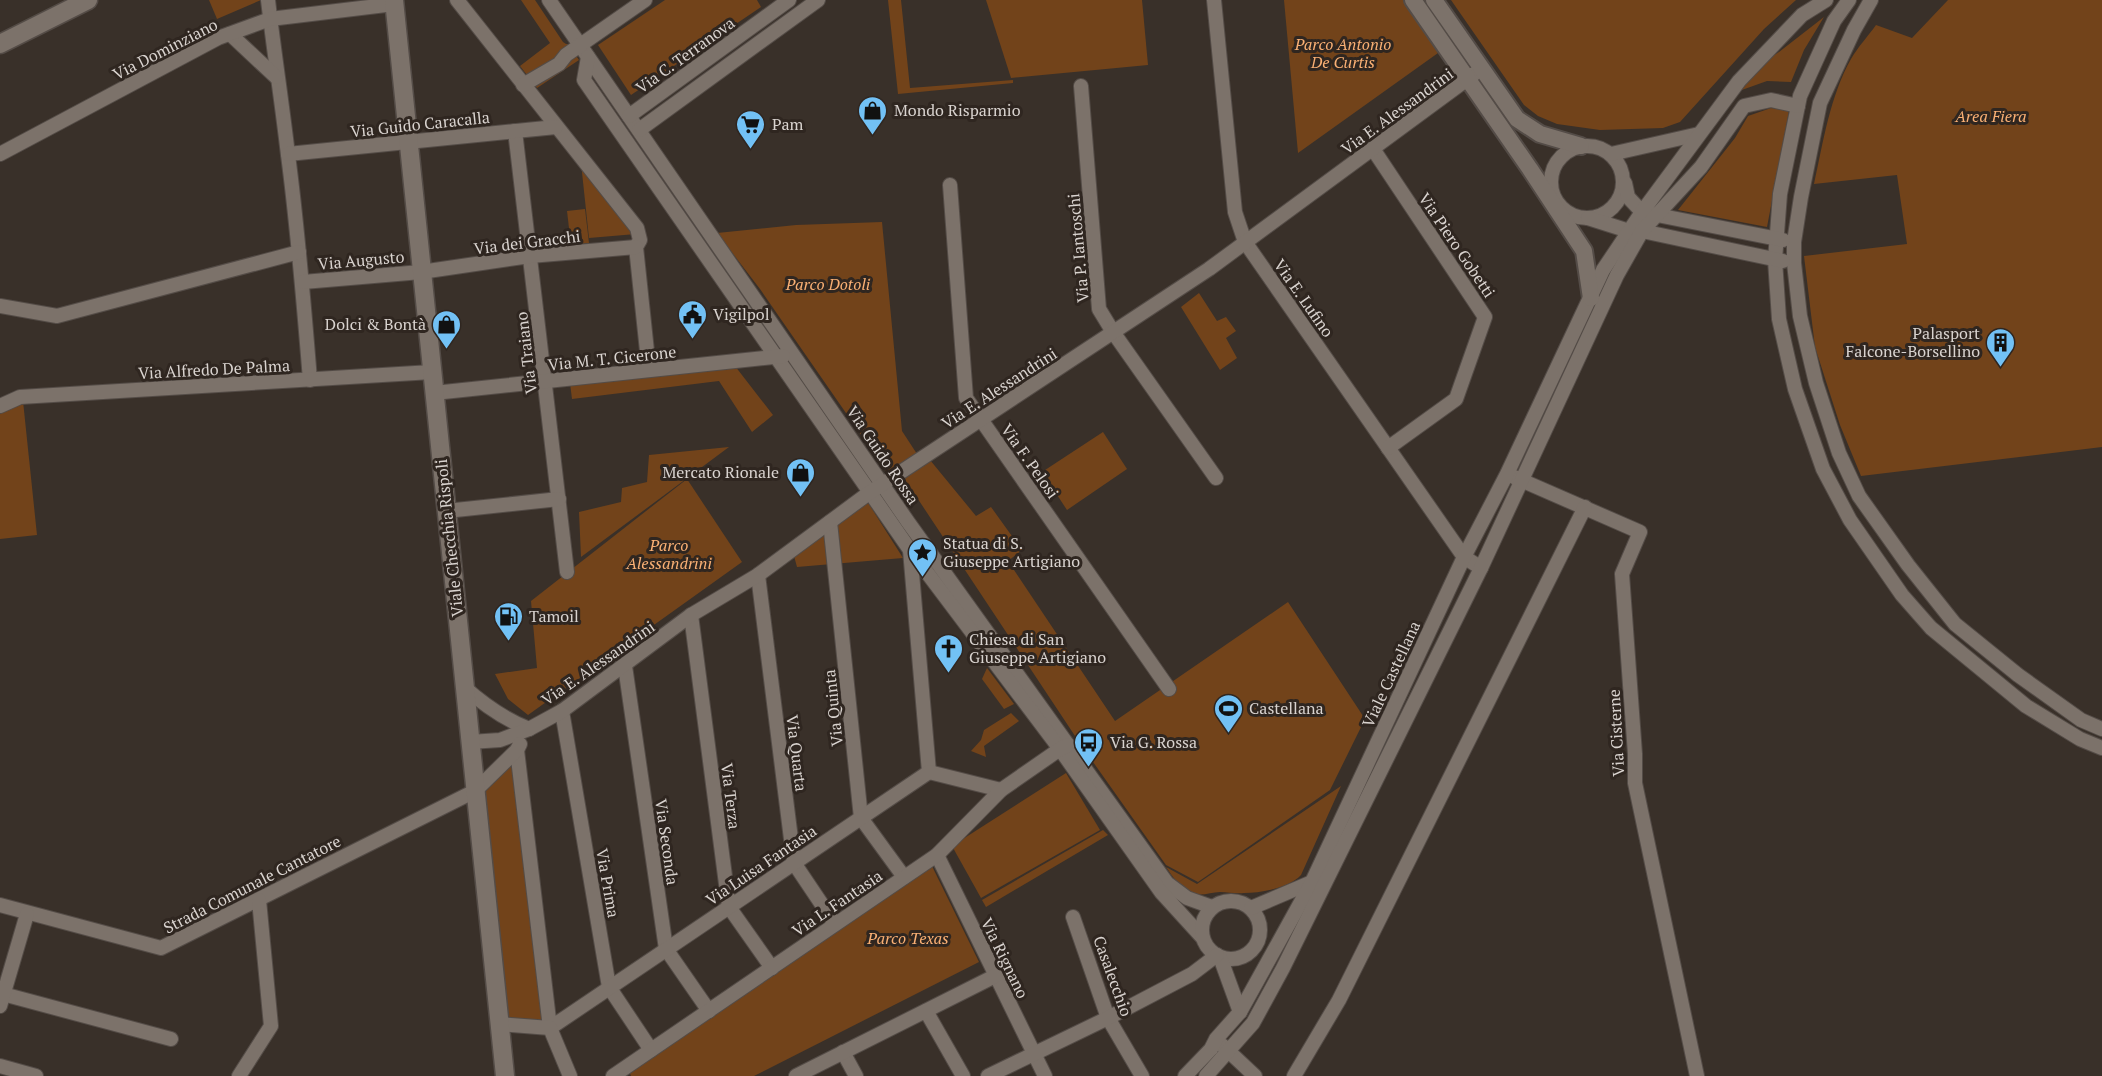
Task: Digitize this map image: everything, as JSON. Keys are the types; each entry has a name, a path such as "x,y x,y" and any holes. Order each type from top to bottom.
{"main road":[{"path":"0,44 88,0"},
{"name":"Viale Checchia Rispoli","path":"394,2 505,1076"}],"street":[{"path":"268,0 303,282 310,380"},
{"path":"457,0 556,128 638,228 640,240 636,247 649,370"},
{"name":"Via Guido Rossa","path":"549,0 1065,747 1167,883 1187,898 1212,907"},
{"path":"523,86 559,64 567,55 584,52 645,0"},
{"path":"639,130 818,0"},
{"name":"Via E. Lufino","path":"1214,0 1235,212 1245,242 1464,557 1481,568"},
{"path":"1413,0 1584,251 1591,298"},
{"path":"1434,0 1517,119 1540,134 1581,146 1602,149 1611,154 1622,171 1628,197 1642,212 1794,242"},
{"path":"1206,1076 1253,1023 1283,968 1523,481 1617,275 1642,212 1739,81 1802,15 1826,0"},
{"path":"1849,0 1834,21 1800,96 1780,194 1776,238 1775,260 1779,319 1795,389 1819,460 1851,520 1902,595 1931,628 2026,706 2080,739 2102,748"},
{"path":"1871,0 1854,30 1820,103 1794,242 1800,316 1816,383 1839,453 1859,496 1908,565 1955,624 2018,675 2081,720 2102,729"},
{"name":"Via C. Terranova","path":"629,116 787,1"},
{"name":"Via Dominziano","path":"0,154 218,38 270,19 394,2"},
{"path":"230,34 276,77"},
{"path":"584,52 584,80 910,550 1065,747 1161,892 1202,938 1206,946 1218,956 1240,1012"},
{"name":"Via E. Alessandrini","path":"470,742 500,740 529,729 562,711 691,615 758,575 869,493 1209,269 1482,67"},
{"name":"Via P. Iantoschi","path":"1081,86 1099,309 1216,478"},
{"path":"1635,231 1658,216 1701,167 1744,106 1771,100 1798,106"},
{"name":"Via Guido Caracalla","path":"288,154 556,128"},
{"name":"Via Traiano","path":"515,131 567,572"},
{"path":"1611,154 1699,134"},
{"path":"1559,204 1553,193 1551,181 1554,168 1560,158 1570,150 1581,146"},
{"name":"Via Piero Gobetti","path":"1373,149 1485,318 1456,399 1388,448"},
{"path":"1530,169 1559,204 1577,216 1635,231 1794,263"},
{"path":"1587,218 1598,216 1616,203 1621,194 1622,171"},
{"name":"Via F. Pelosi","path":"950,185 966,398 1169,689"},
{"name":"Viale Castellana","path":"1185,1076 1211,1049 1216,1039 1240,1012 1312,882 1464,557 1507,474 1603,270 1635,231"},
{"name":"Via dei Gracchi","path":"421,272 530,256 636,247"},
{"path":"0,306 57,316 299,252"},
{"name":"Via Augusto","path":"303,282 421,272"},
{"name":"Via M. T. Cicerone","path":"434,393 794,355"},
{"name":"Via Alfredo De Palma","path":"0,406 20,397 432,372"},
{"name":"Via Cisterne","path":"1507,474 1640,532 1622,574 1635,754 1635,783 1697,1076"},
{"path":"446,511 559,499"},
{"path":"1294,1076 1339,1000 1585,507"},
{"name":"Via Quinta","path":"830,522 861,818"},
{"path":"908,522 929,772 1001,790"},
{"name":"Via Quarta","path":"758,575 794,863 835,924"},
{"name":"Via Terza","path":"691,615 729,907 772,968"},
{"name":"Via Seconda","path":"625,666 666,949 709,1011"},
{"path":"464,687 485,706 529,729 517,750 475,790"},
{"name":"Via Prima","path":"562,711 609,987 651,1050"},
{"name":"Via L. Fantasia","path":"613,1076 937,855 1001,790 1065,747"},
{"path":"517,750 550,1028 570,1076"},
{"name":"Via Luisa Fantasia","path":"550,1028 929,772"},
{"name":"Strada Comunale Cantatore","path":"0,905 161,948 475,790"},
{"path":"861,818 904,877"},
{"name":"Via Rignano","path":"937,855 1045,1076"},
{"path":"1251,908 1312,882"},
{"path":"239,1076 271,1026 259,900"},
{"path":"988,1076 1108,1018 1192,974 1218,956 1236,959 1244,956 1260,938 1260,921 1251,908 1236,900 1227,900 1212,907 1203,921 1202,938"},
{"path":"27,914 2,1000 171,1039"},
{"name":"Casalecchio","path":"1073,917 1108,1018 1142,1076"},
{"path":"1256,945 1270,960 1283,968"},
{"path":"796,1076 995,976"},
{"path":"926,1011 963,1076"},
{"path":"499,1024 550,1028"},
{"path":"1216,1039 1255,1076"},
{"path":"843,1052 856,1076"},
{"path":"0,1066 36,1076"}],"green space":[{"path":"209,0 261,0 217,19"},
{"path":"521,0 535,0 563,42 568,44 579,60 537,88 520,66 550,43"},
{"path":"665,0 757,0 761,7 631,95 598,45"},
{"path":"888,0 901,0 910,88 1013,80 1013,83 898,94"},
{"path":"986,0 1142,0 1148,65 1011,78"},
{"name":"Parco Antonio De Curtis","path":"1284,0 1403,0 1438,53 1298,153"},
{"path":"1451,0 1796,0 1764,29 1680,122 1663,128 1600,130 1557,124 1538,116 1524,105"},
{"name":"Area Fiera","path":"1948,0 2102,0 2102,447 1861,476 1840,425 1815,347 1804,256 1907,244 1897,175 1814,184 1832,104 1844,73 1857,50 1876,25 1912,38"},
{"path":"1824,17 1804,50 1791,82 1767,81 1739,91 1757,66"},
{"path":"1771,108 1789,111 1767,227 1678,210 1735,138 1748,116"},
{"path":"581,163 636,234 589,238"},
{"path":"585,209 589,243 571,245 567,211"},
{"name":"Parco Dotoli","path":"882,222 902,431 917,454 889,475 760,289 717,233 796,225"},
{"path":"1199,293 1217,321 1226,317 1236,331 1226,338 1237,358 1220,370 1181,307"},
{"path":"735,366 773,415 752,432 719,381 572,399 570,383"},
{"path":"23,401 37,535 0,539 0,412"},
{"path":"1103,432 1127,469 1067,510 1042,472"},
{"path":"729,447 581,557 579,512 621,502 622,488 647,482 649,455"},
{"name":"Castellana","path":"930,460 976,516 991,507 1022,550 1008,561 1115,721 1288,602 1365,719 1330,790 1198,882 1166,865 1081,745 900,472"},
{"name":"Parco Alessandrini","path":"687,479 742,562 528,715 508,699 495,674 537,668 531,601"},
{"path":"867,501 903,558 797,567 794,556"},
{"path":"987,668 1014,704 1004,709 982,679"},
{"path":"1011,713 1019,721 984,746 986,757 971,751 981,740 984,730"},
{"path":"513,762 545,1024 502,1021 479,793"},
{"path":"1066,773 1100,830 981,898 952,846"},
{"path":"1341,786 1301,875 1296,880 1274,889 1258,892 1195,894 1180,886 1166,867 1197,884"},
{"path":"1103,830 1108,835 986,907 982,900"},
{"name":"Parco Texas","path":"929,860 979,962 754,1076 631,1076 627,1067"}],"place":[{"name":"Mondo Risparmio","path":"873,136"},
{"name":"Pam","path":"751,150"},
{"name":"Vigilpol","path":"692,340"},
{"name":"Dolci & Bontà","path":"447,350"},
{"name":"Palasport Falcone-Borsellino","path":"2001,368"},
{"name":"Mercato Rionale","path":"800,498"},
{"name":"Statua di S. Giuseppe Artigiano","path":"922,578"},
{"name":"Tamoil","path":"508,642"},
{"name":"Chiesa di San Giuseppe Artigiano","path":"948,674"},
{"name":"Castellana","path":"1228,734"},
{"name":"Via G. Rossa","path":"1089,768"}]}
